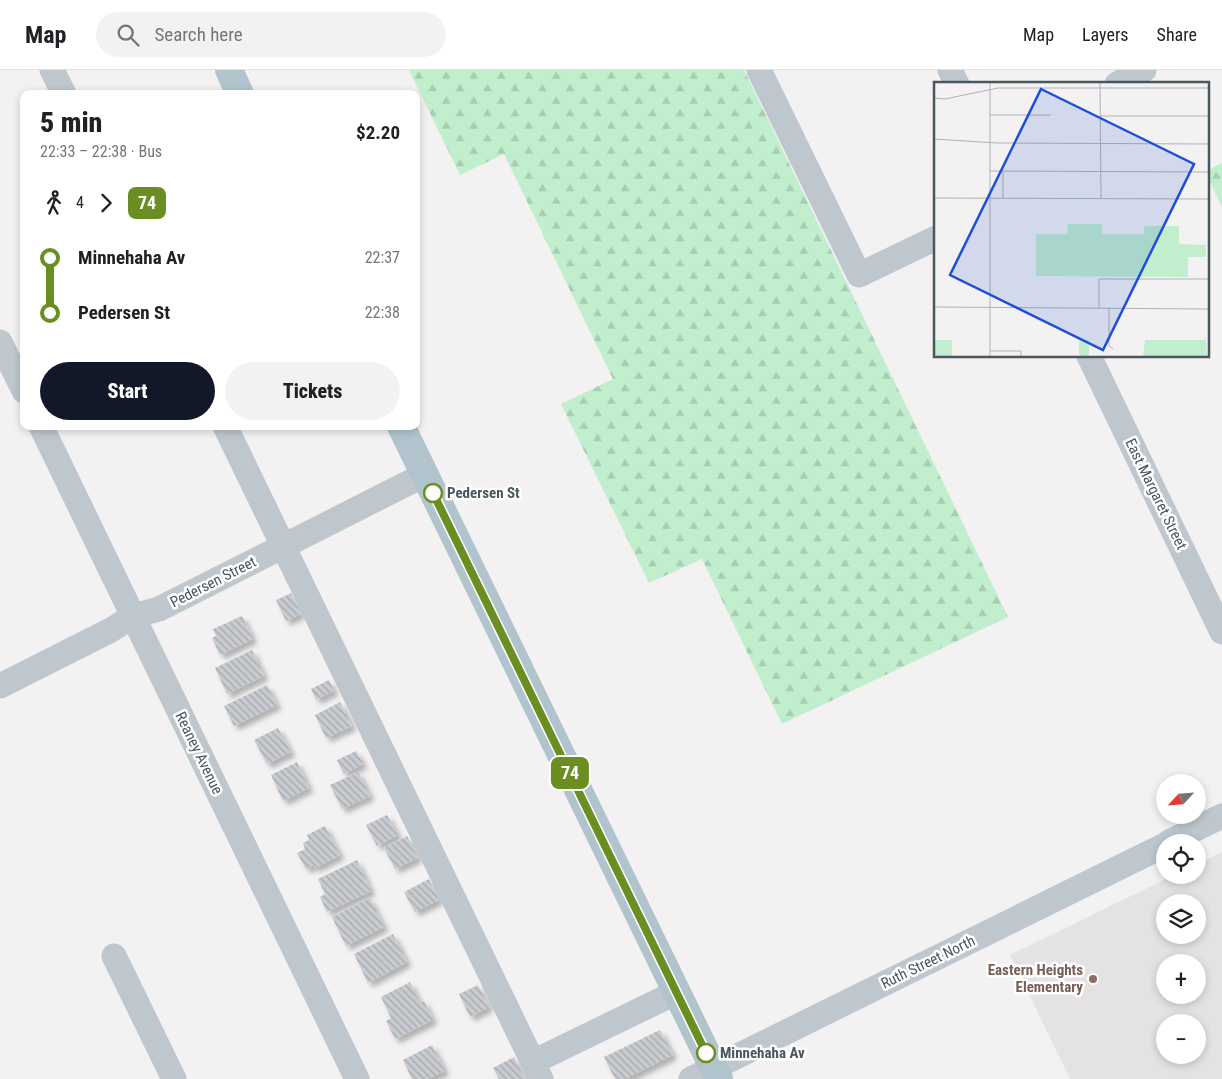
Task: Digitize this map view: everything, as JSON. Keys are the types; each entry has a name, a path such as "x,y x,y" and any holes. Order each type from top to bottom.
{"main road":[{"path":"229,70 238,90"},
{"path":"403,430 677,992 708,1076"}],"street":[{"path":"52,70 62,90"},
{"path":"759,70 859,275 934,239"},
{"path":"950,70 956,82"},
{"path":"1121,82 1144,70"},
{"path":"0,342 20,383"},
{"name":"East Margaret Street","path":"1090,358 1222,632"},
{"name":"Reaney Avenue","path":"43,430 358,1079"},
{"path":"227,430 537,1071 677,992"},
{"name":"Pedersen Street","path":"0,686 111,630 133,616 159,609 424,475"},
{"path":"1185,834 1222,816"},
{"name":"Ruth Street North","path":"708,1076 1156,850"},
{"path":"114,956 174,1079"}],"shaded area":[{"name":"Eastern Heights Elementary","path":"1222,852 1222,1079 1070,1079 1010,955 1156,884 1206,884 1206,860"}],"green space":[{"path":"409,70 744,70 1008,617 782,724 702,559 649,583 561,404 613,379 504,154 460,175"},
{"path":"1222,163 1222,207 1210,182 1210,169"}],"building":[{"path":"291,593 301,614 286,621 276,600"},
{"path":"242,616 253,639 220,655 212,638 216,636 213,629"},
{"path":"252,650 264,676 227,694 215,668"},
{"path":"329,680 334,691 316,700 311,689"},
{"path":"267,685 277,705 234,726 224,706"},
{"path":"340,702 352,726 326,738 315,715"},
{"path":"278,728 291,752 267,764 254,740"},
{"path":"356,751 363,764 344,774 337,760"},
{"path":"297,762 309,788 283,801 271,775"},
{"path":"358,772 370,796 342,809 330,785"},
{"path":"387,815 398,835 377,846 366,825"},
{"path":"325,826 340,855 315,868 314,865 306,869 297,853 305,849 303,843 309,840 307,835"},
{"path":"407,836 418,858 395,869 384,848"},
{"path":"357,860 371,891 327,912 320,897 325,894 318,879"},
{"path":"429,879 439,900 415,912 404,892"},
{"path":"370,898 384,927 346,946 332,917"},
{"path":"393,934 407,962 368,983 354,954"},
{"path":"410,982 420,1003 424,1001 433,1020 395,1039 386,1021 391,1018 381,997"},
{"path":"478,985 489,1007 470,1017 459,994"},
{"path":"660,1030 673,1055 625,1079 615,1079 604,1057"},
{"path":"432,1045 445,1071 427,1079 412,1079 403,1060"},
{"path":"514,1057 525,1079 499,1079 493,1068"}],"bus line":[{"name":"74","path":"433,493 706,1053"}],"place":[{"name":"Pedersen St","path":"433,493"},
{"name":"Eastern Heights Elementary","path":"1093,979"},
{"name":"Minnehaha Av","path":"706,1053"}]}
